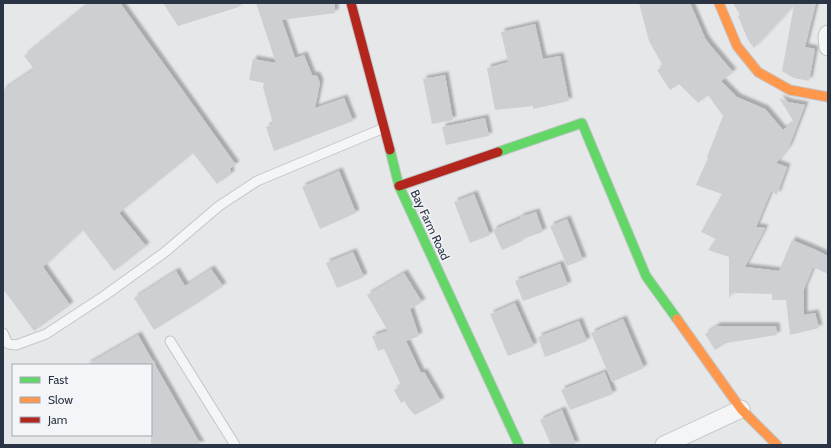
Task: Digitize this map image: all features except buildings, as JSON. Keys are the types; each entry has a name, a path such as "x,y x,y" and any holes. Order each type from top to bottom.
{"street":[{"name":"Bay Farm Road","path":"351,3 399,186 519,445"},
{"path":"720,3 737,46 758,72 790,90 828,97"},
{"path":"828,34 828,47"},
{"path":"399,186 582,123 646,276 741,409 777,445"},
{"path":"664,445 741,409"}],"lane":[{"path":"3,333 8,344 16,345 46,334 98,301 123,283 165,252 219,206 258,181 384,128"},
{"path":"170,341 235,445"}],"traffic: fast":[{"path":"498,152 582,123 646,276 677,319"},
{"path":"390,150 399,186 519,445"}],"traffic: slow":[{"path":"719,3 737,46 758,72 790,90 828,97"},
{"path":"677,319 741,409 777,445"}],"traffic: jam":[{"path":"351,3 390,150"},
{"path":"399,186 498,152"}]}
